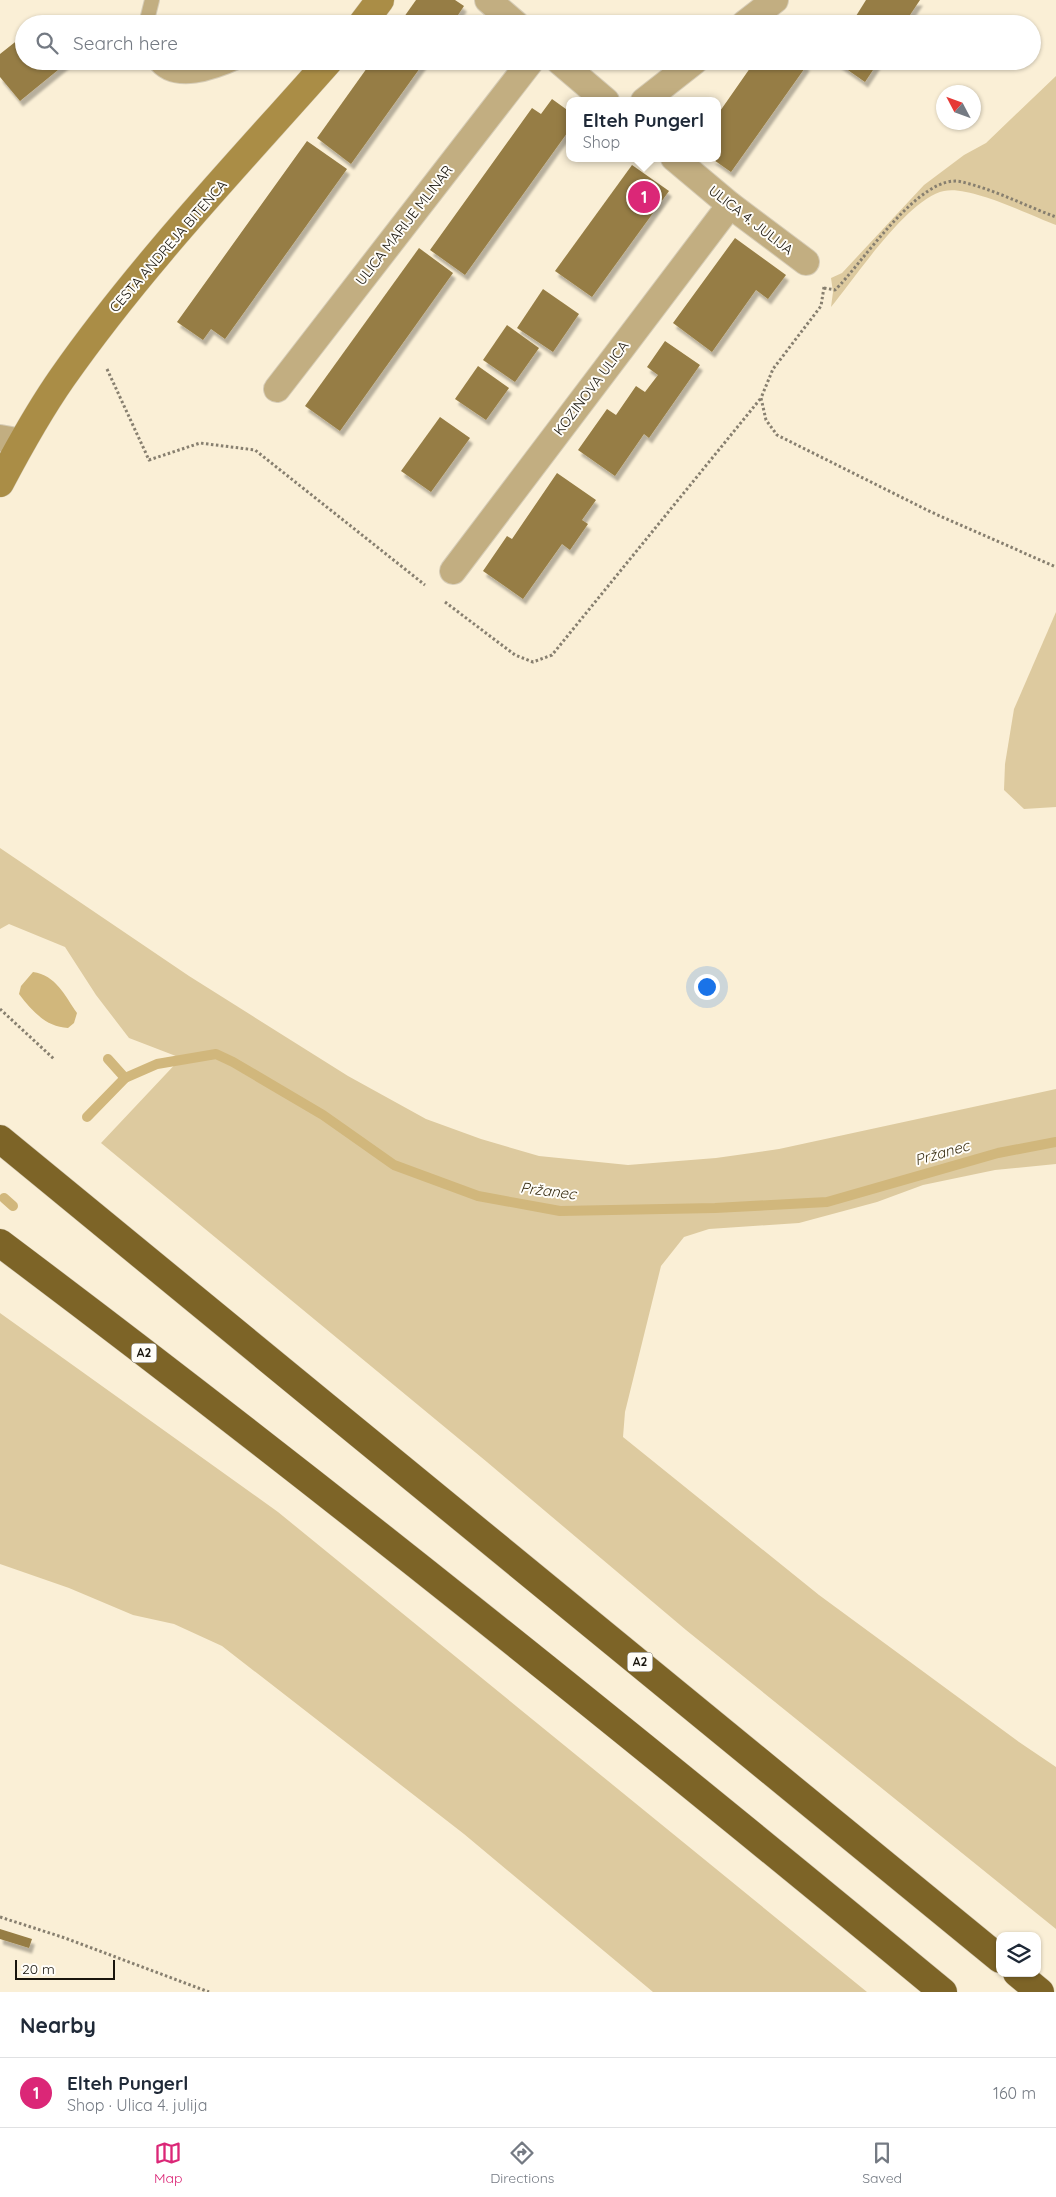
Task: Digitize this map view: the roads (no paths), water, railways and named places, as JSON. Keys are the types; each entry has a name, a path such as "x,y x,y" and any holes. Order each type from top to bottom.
{"highway":[{"name":"A2","path":"0,1140 775,1772 996,1956"},
{"name":"A2","path":"0,1243 288,1463 495,1628 943,1992"},
{"path":"1022,1977 1040,1992"}],"street":[{"path":"369,15 380,0"},
{"path":"488,0 506,15"},
{"path":"756,15 775,0"},
{"name":"CESTA ANDREJA BITENCA","path":"0,482 11,440 150,264 321,70"},
{"name":"ULICA MARIJE MLINAR","path":"277,389 524,70"},
{"path":"570,70 601,97"},
{"path":"649,97 684,70"},
{"name":"ULICA 4. JULIJA","path":"679,162 730,205 806,262"},
{"name":"KOZINOVA ULICA","path":"453,572 730,205"}],"lane":[{"path":"148,15 152,0"},
{"path":"165,70 190,76 214,73 220,70"}],"waterway":[{"name":"Pržanec","path":"87,1117 125,1078 157,1064 216,1054 323,1115 394,1165 478,1196 560,1211 715,1208 827,1202 998,1153 1056,1142"},
{"path":"108,1059 125,1078"},
{"path":"4,1198 13,1206"}],"place":[{"name":"Elteh Pungerl","path":"644,197"}]}
